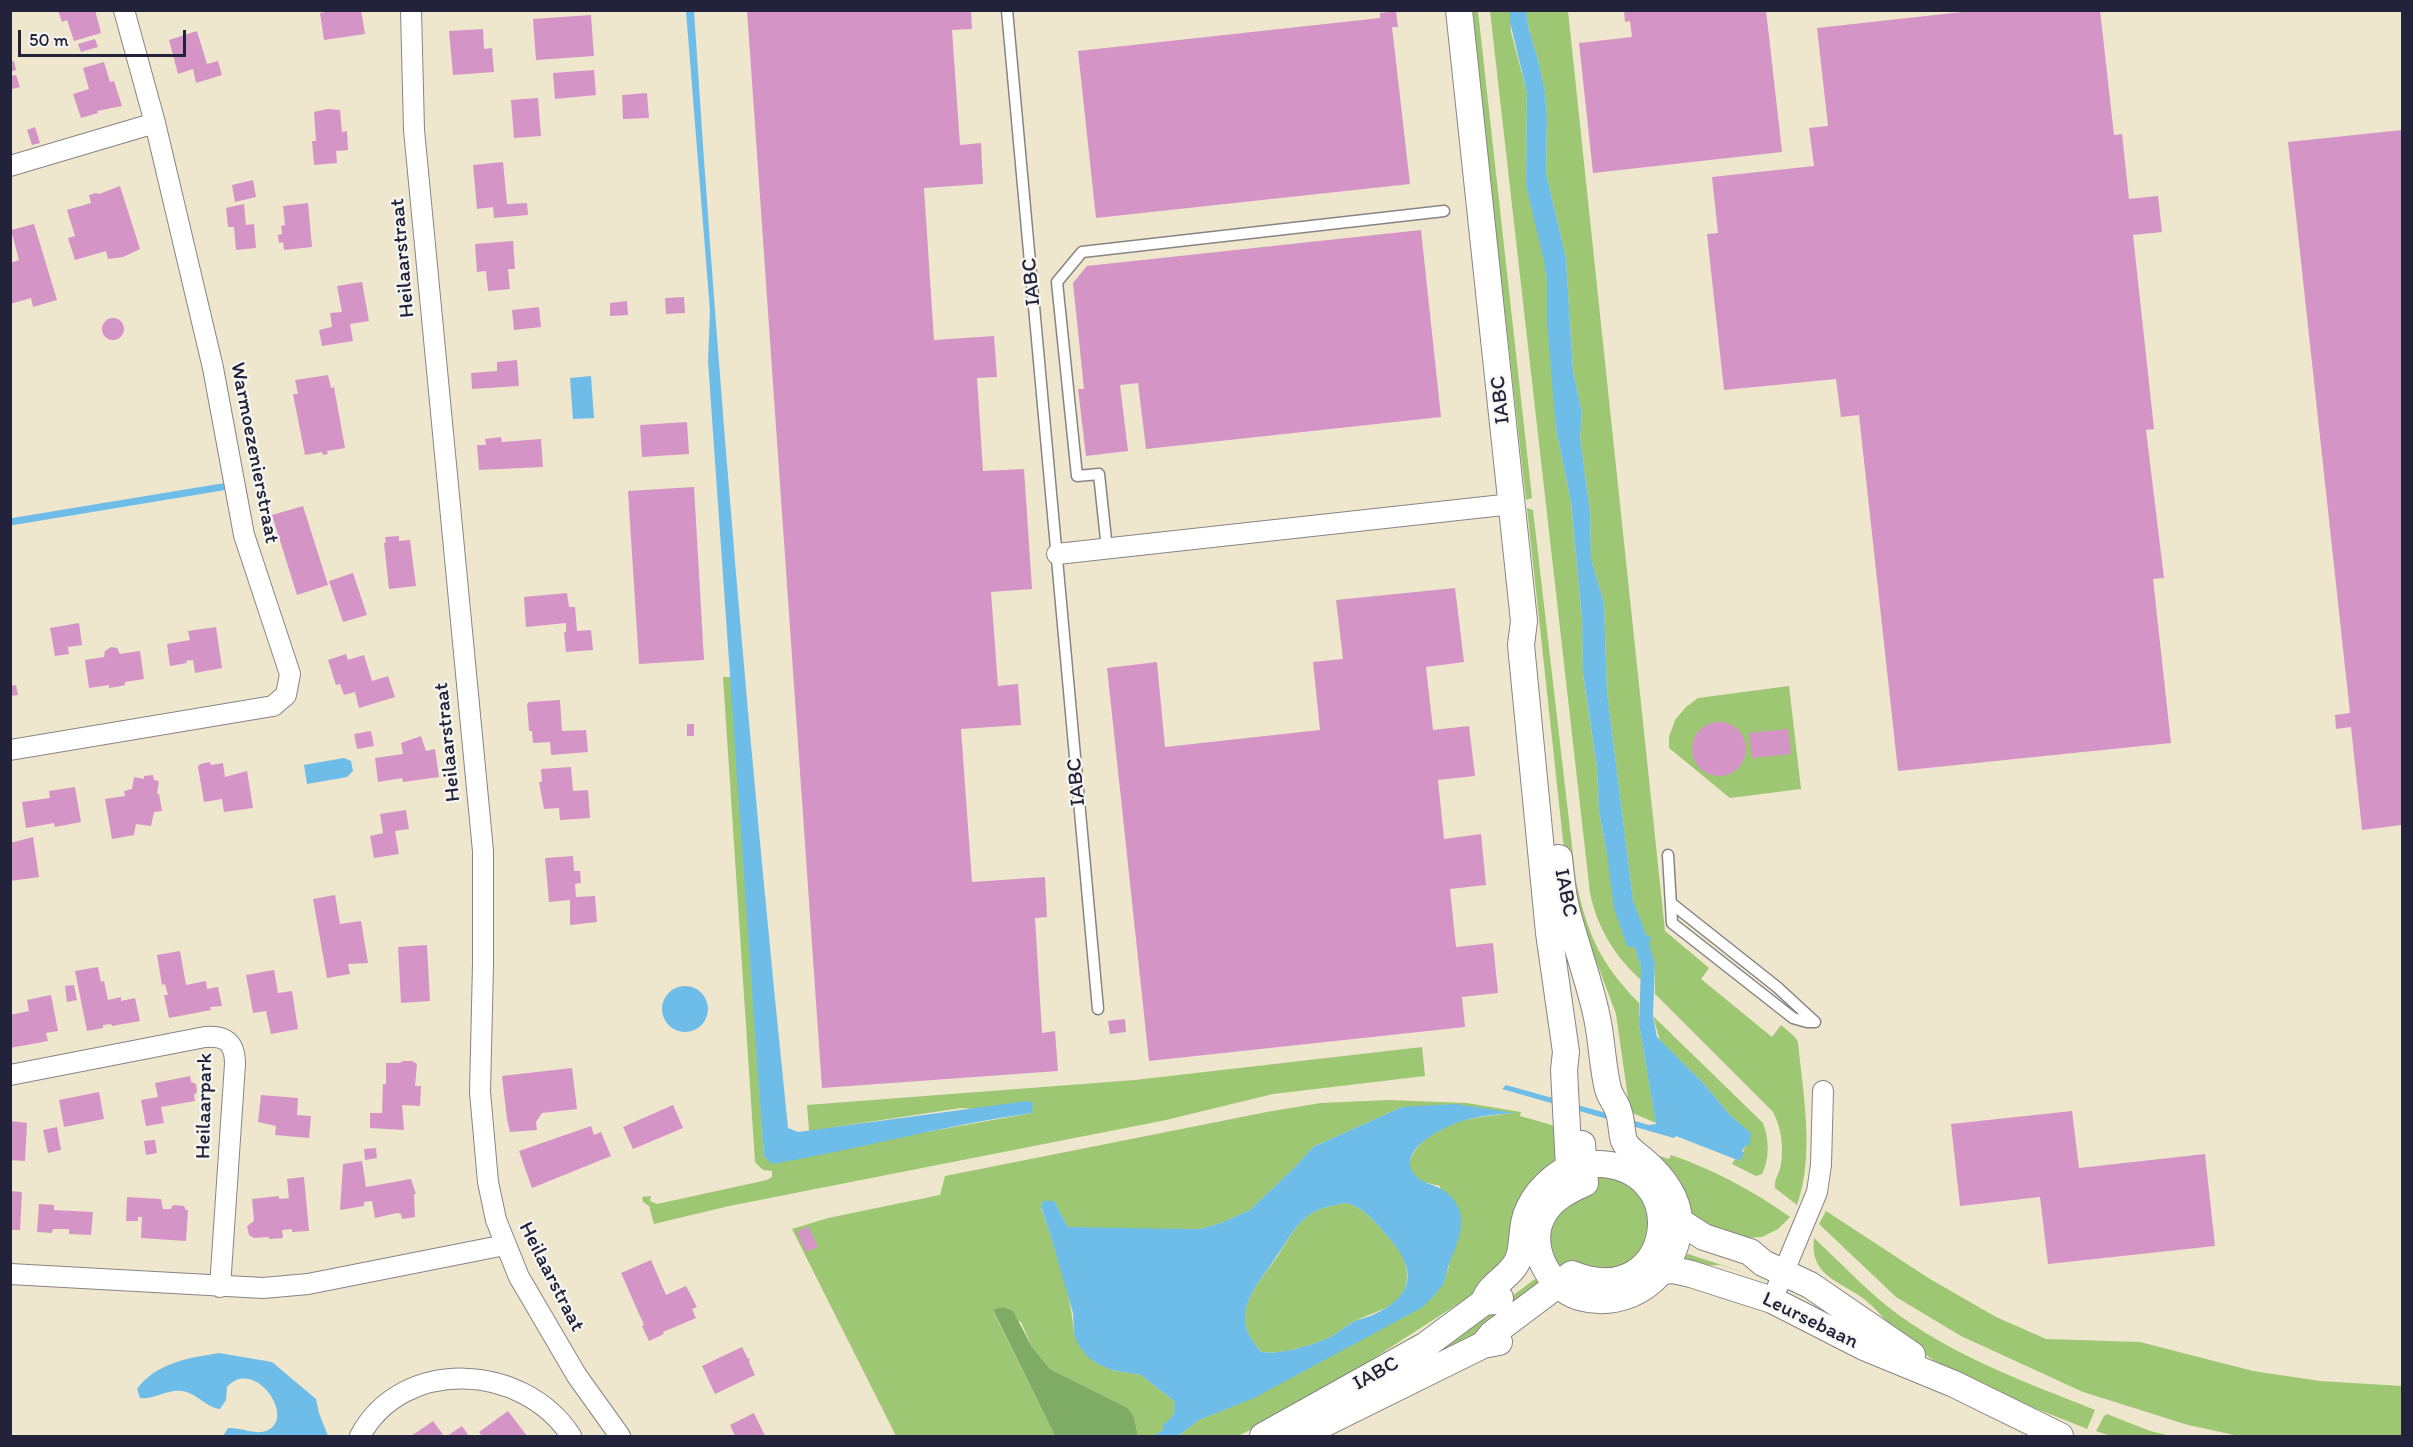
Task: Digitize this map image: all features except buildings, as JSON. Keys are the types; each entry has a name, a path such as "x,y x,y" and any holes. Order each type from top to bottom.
{"street":[{"name":"Warmoezenierstraat","path":"10,750 262,709 281,701 289,688 289,668 248,549 240,518 213,368 155,123 124,10"},
{"name":"Heilaarstraat","path":"411,10 414,130 483,851 481,1119 488,1182 505,1245 519,1277 577,1376 620,1437"},
{"name":"IABC","path":"1458,10 1524,621 1521,645 1549,933 1566,1052 1575,1067 1571,1097 1576,1166"},
{"path":"10,166 155,123"},
{"path":"1057,554 1512,504"},
{"name":"IABC","path":"1524,621 1532,642 1547,779 1566,906 1597,1013 1610,1102 1624,1152"},
{"name":"Heilaarpark","path":"10,1075 205,1037 222,1038 229,1042 234,1051 234,1064 220,1287"},
{"path":"1772,1300 1773,1268 1816,1192 1821,1165 1823,1091"},
{"path":"1624,1152 1635,1173 1650,1189 1672,1233 1671,1259 1663,1271 1646,1287 1627,1295 1601,1300 1578,1297 1565,1289 1529,1256 1545,1211 1562,1194 1585,1183 1576,1166 1597,1164 1624,1152"},
{"path":"1565,1289 1572,1274 1607,1282 1641,1270 1672,1233"},
{"name":"Leursebaan","path":"1672,1233 1746,1264 1773,1268 1836,1301 1954,1384"},
{"path":"10,1274 263,1288 308,1284 505,1245"},
{"name":"IABC","path":"1263,1437 1426,1345 1484,1302 1495,1301 1534,1268 1529,1256"},
{"name":"Leursebaan","path":"1663,1271 1673,1270 1691,1274 1772,1300 1864,1347 1954,1384 2060,1437"},
{"name":"IABC","path":"1299,1437 1483,1345 1501,1341 1532,1323 1565,1289"},
{"path":"360,1437 375,1413 393,1398 411,1389 438,1381 471,1379 501,1384 529,1395 552,1413 571,1437"}],"lane":[{"name":"IABC","path":"1007,10 1098,1009"},
{"path":"1107,549 1099,474 1077,476 1057,282 1082,252 1444,211"},
{"path":"1668,855 1672,923 1793,1018 1815,1022"}],"green space":[{"path":"1471,11 1478,11 1532,498 1526,500"},
{"path":"1490,11 1510,11 1511,32 1527,93 1526,185 1545,261 1556,429 1571,502 1582,619 1583,675 1597,767 1599,811 1607,854 1641,967 1641,980 1608,941 1597,918 1590,893"},
{"path":"1526,11 1568,11 1665,931 1709,968 1701,979 1772,1037 1781,1025 1798,1042 1807,1145 1802,1186 1797,1205 1775,1188 1782,1144 1773,1112 1655,994 1655,964 1633,900 1607,692 1604,603 1591,559 1590,511 1580,438 1582,413 1573,370 1566,258 1546,173 1545,92"},
{"path":"1527,508 1533,510 1576,881 1585,918 1597,948 1614,975 1639,1003 1639,1024 1656,1123 1630,1112 1616,1014 1575,904 1563,840"},
{"path":"723,677 731,677 764,1156 772,1163 876,1141 1032,1113 961,1108 809,1131 807,1105 1135,1080 1422,1047 1425,1076 1273,1094 1166,1120 729,1206 654,1224 649,1206 643,1202 642,1197 651,1196 650,1201 657,1204 772,1177 772,1171 763,1170 755,1162"},
{"path":"1789,686 1801,789 1730,798 1669,748 1669,737 1675,720 1698,698"},
{"path":"1653,1016 1763,1123 1768,1148 1762,1174 1756,1176 1732,1164 1735,1159 1740,1161 1750,1133 1660,1041"},
{"path":"1388,1100 1467,1103 1521,1112 1520,1116 1559,1127 1558,1155 1502,1267 1475,1293 1304,1403 1238,1436 1178,1436 1199,1420 1241,1403 1443,1284 1449,1266 1440,1186 1418,1179 1412,1172 1411,1158 1427,1138 1448,1125 1475,1118 1512,1113 1402,1107 1313,1147 1250,1210 1221,1223 1200,1229 1068,1227 1054,1201 1041,1208 1066,1286 1074,1334 1112,1370 1141,1375 1174,1401 1175,1408 1172,1417 1163,1424 1163,1430 1153,1436 1138,1436 1134,1417 1128,1408 1050,1369 1032,1347 1021,1322 993,1311 1055,1436 896,1436 792,1229 828,1218 940,1195 945,1176 1272,1111 1321,1103"},
{"path":"1650,1153 1669,1159 1671,1155 1718,1174 1747,1189 1790,1217 1778,1229 1762,1237 1745,1238 1726,1235 1695,1218"},
{"path":"1591,1173 1609,1174 1646,1196 1654,1231 1629,1267 1559,1274 1546,1237 1548,1227"},
{"path":"1346,1203 1359,1208 1370,1217 1402,1255 1407,1277 1401,1296 1387,1307 1351,1323 1325,1339 1288,1351 1261,1352 1250,1337 1245,1324 1246,1310 1252,1294 1300,1224 1319,1210"},
{"path":"1826,1211 1930,1279 1996,1317 2046,1339 2140,1342 2253,1371 2320,1381 2402,1386 2402,1436 2239,1436 2188,1425 2083,1392 1961,1336 1896,1297 1819,1224"},
{"path":"1814,1238 1887,1306 1936,1339 1987,1366 2095,1410 2087,1429 1973,1381 1930,1358 1898,1334 1864,1299 1836,1282 1821,1269 1816,1261"},
{"path":"1687,1254 1749,1274 1720,1265 1696,1266 1684,1262"},
{"path":"1535,1279 1542,1286 1471,1338 1355,1395 1457,1337"},
{"path":"1003,1307 1013,1311 1032,1347 1050,1369 1128,1408 1134,1417 1138,1436 1055,1436 993,1310"},
{"path":"2107,1414 2150,1431 2171,1436 2111,1436 2096,1431"}],"water":[{"path":"1526,10 1545,92 1546,173 1566,258 1573,370 1582,413 1580,438 1590,511 1591,559 1604,603 1607,692 1633,900 1646,935 1651,937 1649,944 1655,964 1653,1016 1657,1037 1705,1085 1730,1115 1751,1133 1749,1146 1746,1145 1742,1151 1744,1153 1740,1161 1676,1136 1674,1138 1502,1089 1506,1085 1649,1125 1656,1124 1639,1024 1641,967 1635,948 1627,946 1614,908 1599,811 1597,767 1583,674 1582,619 1571,502 1556,429 1547,321 1547,281 1526,185 1527,93 1510,22 1510,11"},
{"path":"686,11 694,11 713,291 736,570 788,1128 798,1132 1027,1101 1033,1103 1032,1113 966,1124 772,1164 764,1156 758,1076 708,361 710,311"},
{"path":"591,376 594,418 573,419 570,378"},
{"path":"344,758 351,761 353,771 347,777 307,784 304,765"},
{"path":"685,986 701,993 708,1009 701,1025 685,1032 669,1025 662,1009 669,993"},
{"path":"1455,1104 1515,1113 1479,1117 1454,1124 1430,1136 1413,1153 1410,1162 1413,1172 1424,1182 1447,1193 1455,1201 1461,1218 1459,1236 1440,1289 1423,1307 1254,1398 1199,1420 1178,1436 1153,1436 1163,1430 1163,1424 1172,1417 1175,1408 1174,1401 1141,1375 1112,1370 1098,1364 1079,1346 1074,1334 1073,1313 1041,1207 1043,1201 1054,1201 1068,1227 1200,1229 1221,1223 1250,1210 1313,1147 1402,1107","holes":["1346,1203 1369,1216 1398,1249 1407,1271 1404,1291 1387,1308 1356,1320 1325,1339 1288,1351 1261,1352 1250,1337 1245,1324 1248,1302 1256,1286 1291,1234 1305,1219 1328,1207"]},
{"path":"219,1353 272,1362 316,1399 328,1436 223,1436 228,1428 262,1432 275,1425 277,1415 275,1404 269,1393 260,1384 249,1379 238,1380 227,1387 226,1400 220,1409 182,1391 140,1398 137,1389 153,1373 174,1363"}],"waterway":[{"path":"10,522 222,487"}]}
